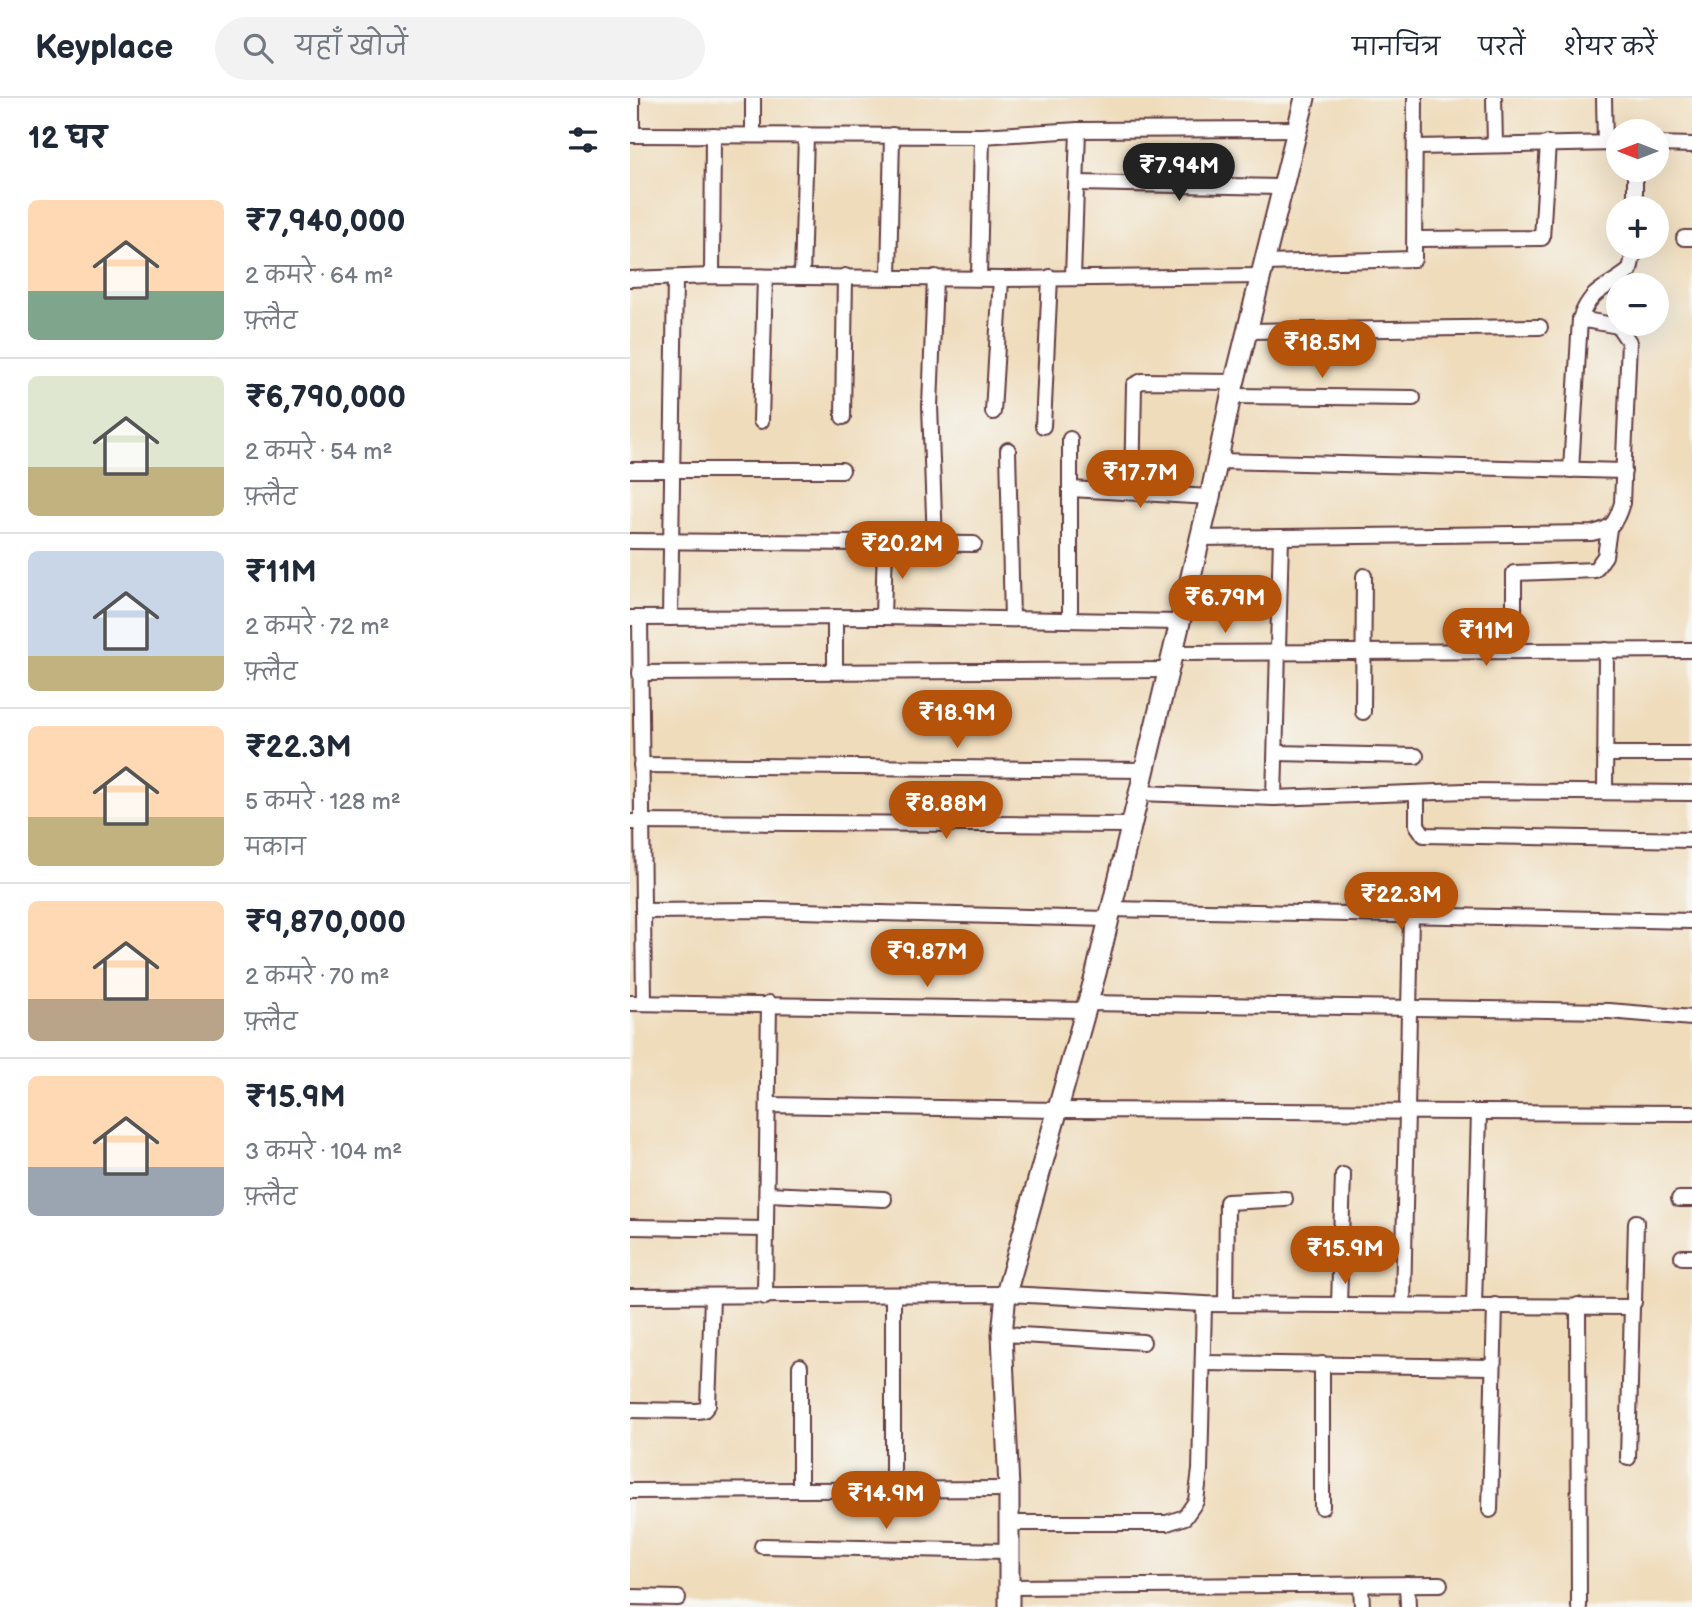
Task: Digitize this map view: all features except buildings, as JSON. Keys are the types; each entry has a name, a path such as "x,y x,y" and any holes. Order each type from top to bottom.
{"street":[{"path":"632,98 631,135 982,136 1078,130 1296,129"},
{"path":"753,98 753,135"},
{"path":"1305,98 1233,389 1146,770 1058,1110 1006,1294 1002,1334 1009,1489 1009,1597 1362,1584 1440,1584"},
{"path":"630,279 712,275 1001,279 1263,269 1410,260 1416,255 1415,98"},
{"path":"1494,98 1495,144"},
{"path":"1604,98 1608,119"},
{"path":"1073,277 1078,130"},
{"path":"712,275 713,135"},
{"path":"802,276 806,135"},
{"path":"889,277 892,135"},
{"path":"979,278 982,136"},
{"path":"1416,239 1542,238 1548,143"},
{"path":"1415,147 1606,143"},
{"path":"1670,144 1692,145"},
{"path":"1077,183 1282,187"},
{"path":"1571,470 1580,319 1587,300 1598,289 1630,270 1632,259"},
{"path":"843,417 845,276"},
{"path":"761,421 765,277"},
{"path":"935,277 930,406 935,543"},
{"path":"1042,426 1050,277"},
{"path":"670,618 676,278"},
{"path":"993,412 1001,279"},
{"path":"1514,650 1514,573 1595,570 1605,556 1609,529 1619,511 1624,471 1629,342 1618,326 1580,319"},
{"path":"1249,331 1540,327"},
{"path":"1132,492 1134,385 1142,381 1233,389 1413,398"},
{"path":"1070,439 1070,620"},
{"path":"1008,450 1012,619"},
{"path":"1217,461 1624,471"},
{"path":"630,470 842,470"},
{"path":"1071,489 1210,497"},
{"path":"1198,538 1592,533 1609,529"},
{"path":"1275,798 1281,537"},
{"path":"630,541 974,544"},
{"path":"883,617 885,543"},
{"path":"1363,712 1364,576"},
{"path":"835,617 835,671"},
{"path":"1179,622 883,617 635,618 640,673 636,727 641,765 636,822 644,911 637,1003 1410,1007 1609,1011 1692,1018"},
{"path":"1605,792 1606,650"},
{"path":"640,673 1171,662 1279,651 1692,650"},
{"path":"1276,752 1416,755"},
{"path":"1605,754 1692,754"},
{"path":"641,765 1146,770"},
{"path":"1139,793 1275,798 1417,793 1692,793"},
{"path":"1417,793 1417,825 1424,835 1692,840"},
{"path":"636,822 1131,825"},
{"path":"644,911 1411,915 1692,921"},
{"path":"1403,1304 1411,915"},
{"path":"765,1297 769,1003"},
{"path":"768,1105 1058,1110 1692,1113"},
{"path":"1474,1306 1479,1112"},
{"path":"1339,1304 1343,1175"},
{"path":"766,1194 884,1199"},
{"path":"1226,1304 1227,1202 1285,1199"},
{"path":"1628,1458 1636,1222"},
{"path":"630,1227 766,1229"},
{"path":"630,1296 712,1298 1006,1294 1204,1304 1632,1306"},
{"path":"893,1297 893,1489"},
{"path":"630,1410 697,1411 704,1410 708,1405 712,1298"},
{"path":"1009,1523 1167,1523 1185,1517 1196,1501 1200,1470 1204,1304"},
{"path":"1490,1510 1495,1305"},
{"path":"1578,1305 1579,1607"},
{"path":"1002,1334 1143,1342"},
{"path":"1203,1363 1493,1367"},
{"path":"1322,1364 1322,1507"},
{"path":"800,1366 800,1489"},
{"path":"630,1491 1009,1489"},
{"path":"762,1546 1009,1551"},
{"path":"1362,1584 1362,1607"},
{"path":"1407,1584 1408,1607"},
{"path":"630,1597 678,1598"}]}
